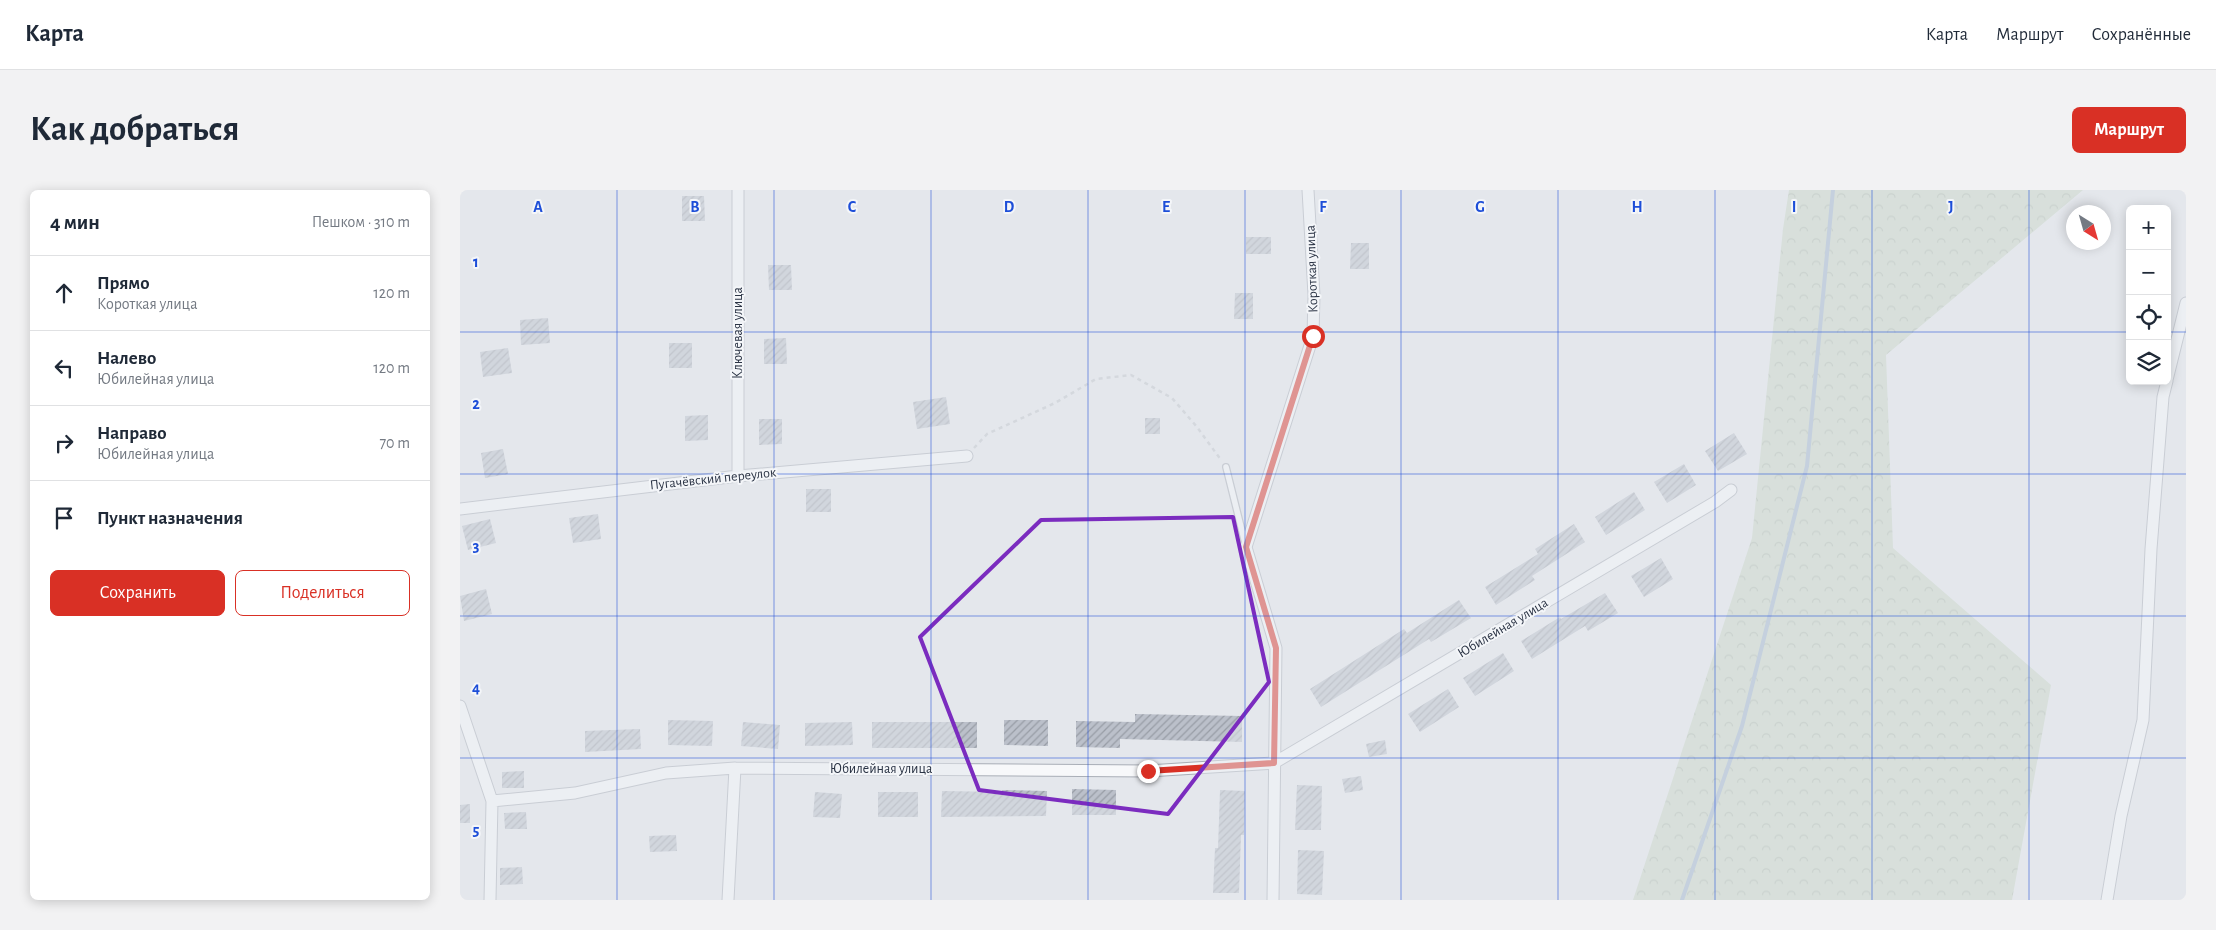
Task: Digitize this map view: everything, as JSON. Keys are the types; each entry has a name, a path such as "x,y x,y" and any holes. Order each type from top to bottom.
{"street":[{"name":"Ключевая улица","path":"738,190 738,476"},
{"name":"Короткая улица","path":"1246,547 1313,336 1314,295 1308,190"},
{"path":"2171,365 2186,303"},
{"path":"2107,900 2121,816 2143,720 2151,549 2163,397 2166,385"},
{"name":"Пугачёвский переулок","path":"460,509 738,476 967,456"},
{"name":"Юбилейная улица","path":"492,801 575,793 666,773 735,768 1148,771 1274,763 1715,502 1731,490"},
{"path":"1246,547 1276,648 1273,900"},
{"path":"460,706 492,801 490,900"},
{"path":"728,900 735,768"}],"lane":[{"path":"1226,467 1246,547"}],"path":[{"path":"967,456 987,434 1055,403 1096,379 1131,375 1172,398 1197,427 1226,467"}],"highlighted area":[{"path":"1233,517 1269,682 1168,814 979,790 920,637 1041,520"}],"green space":[{"path":"1789,190 2083,190 1886,355 1893,548 2051,685 2012,900 1633,900 1752,538 1783,229"}],"building":[{"path":"682,196 704,196 705,221 682,221"},
{"path":"1246,237 1271,237 1271,254 1246,254"},
{"path":"1351,243 1369,243 1369,269 1350,269"},
{"path":"768,265 791,265 792,290 769,290"},
{"path":"1235,293 1253,293 1253,319 1234,319"},
{"path":"548,318 550,343 521,345 520,320"},
{"path":"786,338 787,364 764,364 764,339"},
{"path":"669,343 692,343 692,368 669,368"},
{"path":"508,348 512,373 483,377 480,352"},
{"path":"946,397 950,424 917,429 913,402"},
{"path":"708,415 708,440 685,441 685,416"},
{"path":"1145,418 1160,418 1160,434 1145,434"},
{"path":"759,419 782,419 782,444 759,445"},
{"path":"1734,433 1747,454 1718,471 1705,451"},
{"path":"503,449 508,474 485,478 481,453"},
{"path":"1684,464 1696,485 1667,503 1654,482"},
{"path":"806,489 831,489 831,512 806,512"},
{"path":"1634,492 1645,510 1606,535 1595,517"},
{"path":"598,514 601,539 573,543 569,518"},
{"path":"490,519 496,543 468,550 462,526"},
{"path":"1574,524 1585,542 1532,576 1535,580 1496,605 1485,587 1538,554 1535,549"},
{"path":"1661,558 1673,579 1644,597 1631,576"},
{"path":"486,589 492,614 464,621 460,596"},
{"path":"1605,593 1618,613 1588,631 1585,626 1532,659 1521,641"},
{"path":"1459,600 1471,618 1431,642 1429,639 1321,707 1310,689 1404,629 1407,633"},
{"path":"1503,653 1514,671 1475,696 1463,678"},
{"path":"1448,689 1459,707 1420,732 1408,714"},
{"path":"1135,714 1242,716 1242,742 1120,739 1120,748 1076,747 1076,721 1135,722"},
{"path":"668,720 713,721 712,746 668,745"},
{"path":"1004,720 1048,720 1048,746 1004,745"},
{"path":"743,722 780,725 778,749 741,746"},
{"path":"852,722 853,745 805,746 805,723"},
{"path":"872,722 977,722 977,748 872,748"},
{"path":"640,729 641,749 585,752 585,731"},
{"path":"1385,740 1387,754 1369,757 1366,744"},
{"path":"524,771 524,788 502,788 502,772"},
{"path":"1361,776 1363,790 1345,793 1342,779"},
{"path":"1297,785 1322,786 1321,830 1295,830"},
{"path":"1072,789 1116,790 1116,815 1072,815"},
{"path":"1002,790 1047,791 1046,816 941,817 942,791 1002,792"},
{"path":"1220,790 1245,791 1244,835 1241,835 1239,893 1213,893 1215,848 1218,848"},
{"path":"815,792 842,794 840,818 813,817"},
{"path":"878,792 918,792 918,817 878,817"},
{"path":"470,804 470,823 460,823 460,805"},
{"path":"526,812 527,829 505,829 504,813"},
{"path":"676,835 677,851 650,852 649,836"},
{"path":"1298,850 1324,851 1322,895 1297,894"},
{"path":"522,867 523,884 500,885 500,868"}],"waterway":[{"path":"1682,900 1742,726 1807,466 1833,190"}],"route":[{"path":"1148,771 1274,763 1276,648 1246,547 1313,336"}]}
